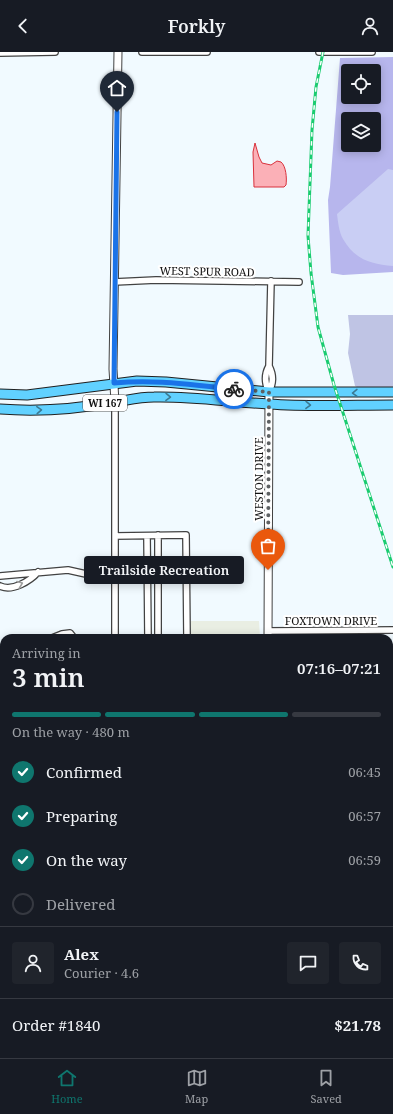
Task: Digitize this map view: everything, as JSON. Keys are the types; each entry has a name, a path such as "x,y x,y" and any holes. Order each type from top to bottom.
{"main road":[{"name":"WI 167","path":"0,394 27,396 137,381 166,382 269,392 393,392"},
{"name":"WI 167","path":"0,409 41,410 115,402 134,398 155,397 179,397 269,404 393,405"}],"street":[{"path":"0,53 55,52"},
{"path":"115,634 114,282 118,52"},
{"path":"142,52 207,52"},
{"path":"319,52 372,52"},
{"name":"WEST SPUR ROAD","path":"114,282 156,280 299,282"},
{"path":"269,392 273,384 273,374 269,366 271,281"},
{"name":"WESTON DRIVE","path":"268,634 269,392"},
{"path":"158,535 158,634"},
{"path":"115,536 186,535 187,634"},
{"path":"147,536 148,634"},
{"path":"0,576 68,570 86,574 115,574"},
{"path":"0,586 9,588 32,579 38,572"},
{"name":"FOXTOWN DRIVE","path":"268,634 319,630 393,630"}],"shaded area":[{"path":"393,57 393,272 343,275 331,273 328,200 340,58"},
{"path":"255,143 262,163 271,165 277,161 283,164 286,176 286,185 284,187 254,187 253,152"},
{"path":"388,169 393,170 393,266 364,260 353,252 342,236 337,214"},
{"path":"348,315 393,315 393,388 359,388 355,386 348,353 350,334"},
{"path":"191,621 259,621 260,634 191,634"}],"railway":[{"path":"323,52 316,87 312,130 308,236 318,327 334,385 393,567"}],"way so far":[{"path":"234,389 269,392 268,570"}],"place":[{"name":"Trailside Recreation","path":"268,570"}],"route":[{"path":"117,112 114,240 114,383 137,381 166,382 234,389"}]}
